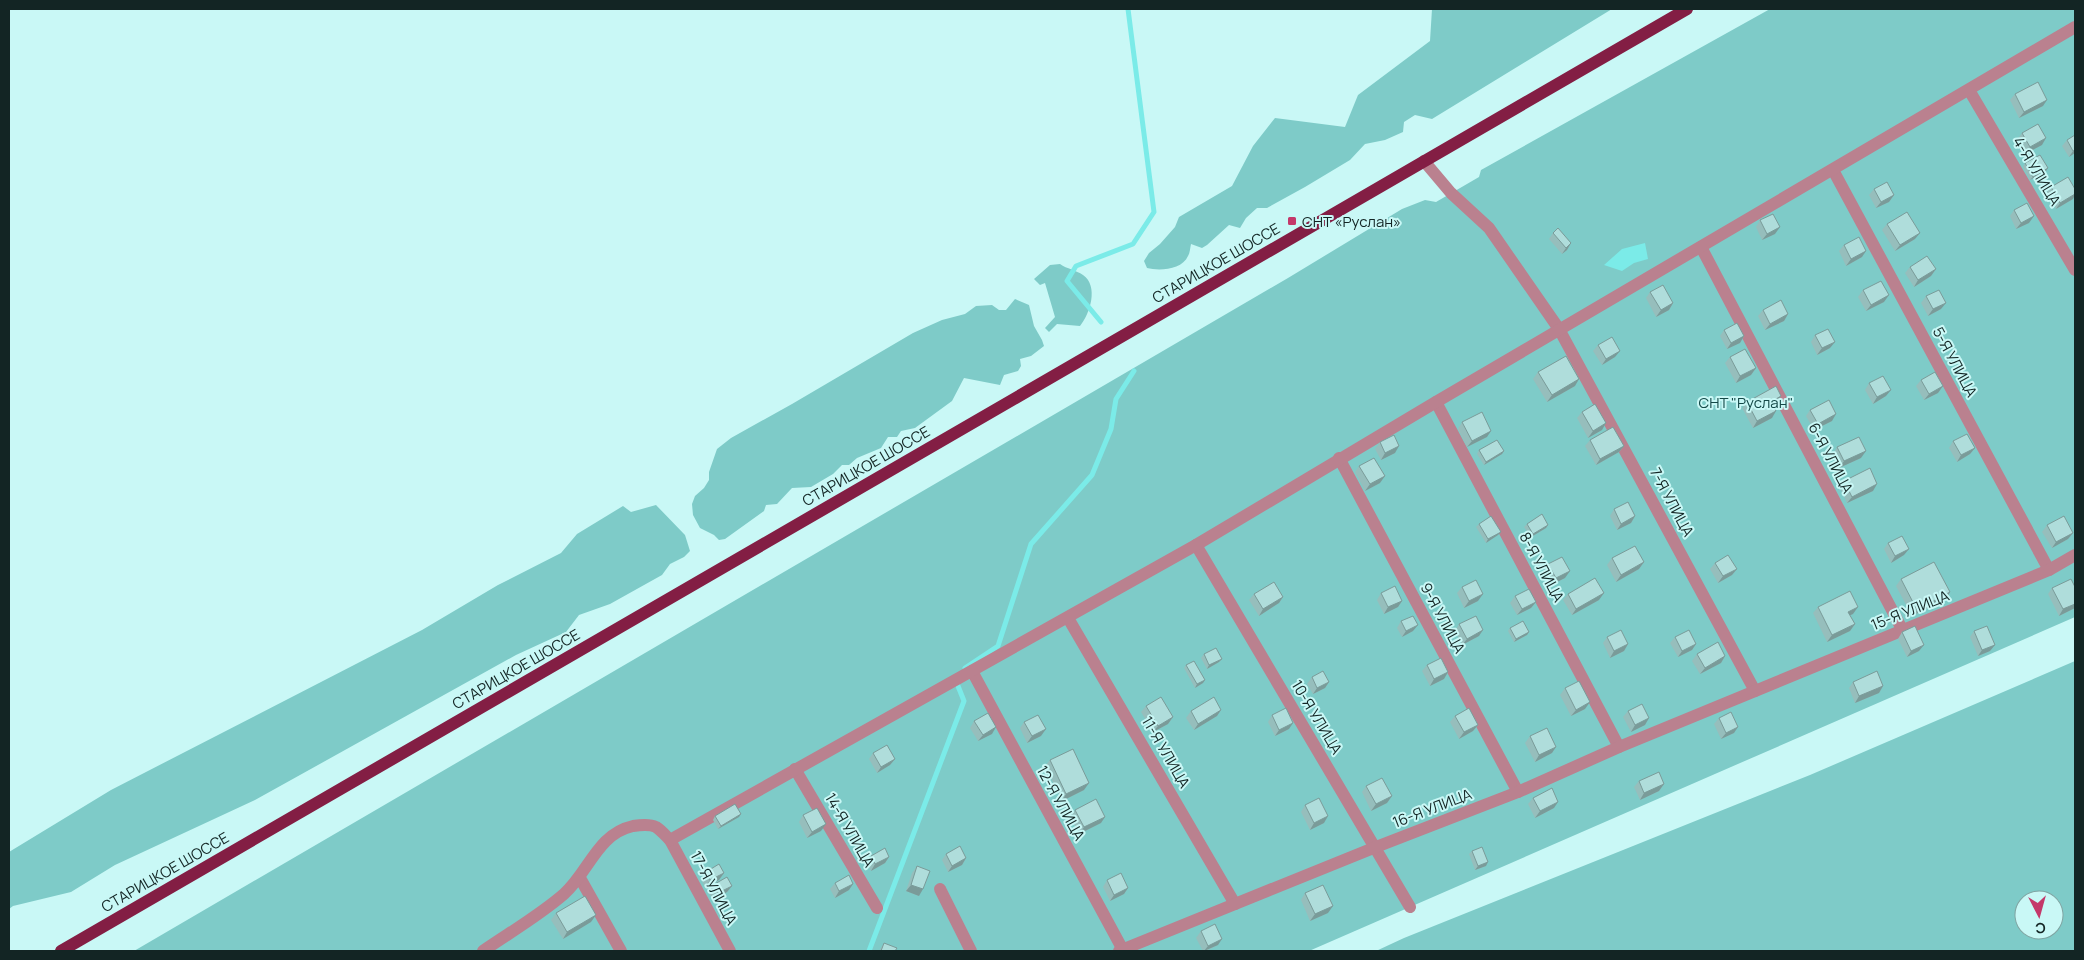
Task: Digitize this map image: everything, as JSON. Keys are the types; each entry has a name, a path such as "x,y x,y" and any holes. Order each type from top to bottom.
{"main road":[{"name":"СТАРИЦКОЕ ШОССЕ","path":"61,951 1687,9"}],"street":[{"path":"483,951 564,895 580,878 592,855 606,840 624,828 640,825 655,827 670,840 1068,618 1196,544 1339,458 1834,170 2075,27"},
{"name":"4-Я УЛИЦА","path":"1969,90 2075,270"},
{"name":"7-Я УЛИЦА","path":"1424,160 1452,193 1489,228 1559,329 1755,691"},
{"name":"5-Я УЛИЦА","path":"1834,170 2049,570"},
{"name":"6-Я УЛИЦА","path":"1701,247 1903,630"},
{"name":"8-Я УЛИЦА","path":"1436,402 1620,747"},
{"name":"9-Я УЛИЦА","path":"1339,458 1518,792"},
{"name":"10-Я УЛИЦА","path":"1196,544 1376,847 1410,908"},
{"name":"15-Я УЛИЦА","path":"1755,691 2049,570 2075,555"},
{"name":"11-Я УЛИЦА","path":"1068,618 1235,904"},
{"name":"12-Я УЛИЦА","path":"972,672 1121,950"},
{"name":"16-Я УЛИЦА","path":"1121,950 1518,792 1755,691"},
{"name":"14-Я УЛИЦА","path":"796,769 877,908"},
{"name":"17-Я УЛИЦА","path":"670,840 730,951"},
{"path":"580,878 621,951"},
{"path":"940,889 971,951"}],"green space":[{"path":"1432,9 1612,9 1432,119 1415,115 1404,122 1403,132 1385,140 1365,144 1350,160 1305,187 1267,208 1257,208 1246,218 1240,228 1229,225 1202,248 1191,244 1189,255 1185,261 1176,267 1164,269 1147,268 1144,261 1149,253 1175,227 1179,217 1232,186 1253,146 1275,118 1345,127 1358,95 1430,41"},
{"name":"СНТ \"Руслан\"","path":"1770,9 2075,9 2075,617 1309,951 134,951 1288,278 1402,209 1425,200 1436,202 1479,177 1481,170"},
{"path":"1060,264 1080,273 1088,280 1092,293 1090,307 1080,326 1057,324 1049,332 1045,328 1055,317 1045,283 1040,285 1034,279 1050,265"},
{"path":"1015,299 1029,305 1034,326 1044,346 1031,356 1020,359 1021,366 1018,371 1004,375 1000,385 964,378 952,401 915,428 901,431 897,437 888,437 881,448 857,458 849,465 842,465 833,474 811,487 792,488 777,504 766,505 764,511 725,539 719,540 714,535 700,528 693,515 692,504 695,496 704,488 709,480 709,472 717,449 731,438 913,333 942,320 965,314 976,306 992,305 999,310 1006,310"},
{"path":"656,505 685,535 690,551 684,557 670,564 662,575 610,604 579,615 566,632 516,655 255,800 115,865 71,892 13,906 9,909 9,852 111,790 422,630 498,585 561,553 577,534 623,506 631,512"},
{"path":"2075,661 2075,951 1376,951 1404,938 1810,775"}],"shaded area":[{"path":"1645,243 1648,259 1634,263 1622,271 1604,265 1622,249"}],"building":[{"path":"2038,82 2047,100 2024,112 2015,94"},
{"path":"2038,124 2046,138 2030,147 2022,133"},
{"path":"2075,135 2075,150 2073,151 2067,140"},
{"path":"2040,155 2048,168 2033,177 2025,163"},
{"path":"2068,177 2075,189 2075,194 2060,203 2051,187"},
{"path":"1887,182 1894,195 1881,202 1874,189"},
{"path":"2027,203 2034,216 2021,223 2014,210"},
{"path":"1907,212 1920,233 1900,245 1887,224"},
{"path":"1773,214 1780,227 1767,234 1760,220"},
{"path":"1558,228 1571,243 1566,248 1553,233"},
{"path":"1859,237 1866,251 1851,259 1844,245"},
{"path":"1927,256 1936,269 1918,280 1910,267"},
{"path":"1881,281 1889,295 1871,305 1863,290"},
{"path":"1663,285 1673,303 1661,310 1650,292"},
{"path":"1939,290 1946,303 1933,309 1926,296"},
{"path":"1781,300 1788,314 1770,324 1763,310"},
{"path":"1737,323 1744,336 1731,343 1724,330"},
{"path":"1828,329 1835,342 1822,348 1815,335"},
{"path":"1612,337 1620,351 1606,359 1598,345"},
{"path":"1745,349 1756,368 1740,376 1730,357"},
{"path":"1566,356 1579,379 1552,395 1538,372"},
{"path":"1935,372 1943,386 1929,394 1921,380"},
{"path":"1883,376 1891,390 1877,397 1869,383"},
{"path":"1776,386 1781,396 1771,402 1776,411 1757,421 1747,402"},
{"path":"1829,400 1836,414 1818,424 1810,410"},
{"path":"1595,404 1606,423 1593,431 1582,412"},
{"path":"1482,412 1491,431 1472,441 1462,422"},
{"path":"1613,427 1624,446 1600,459 1590,440"},
{"path":"1967,434 1975,448 1961,455 1953,441"},
{"path":"1394,435 1399,446 1385,453 1380,442"},
{"path":"1859,437 1866,451 1844,461 1837,447"},
{"path":"1497,440 1504,451 1486,462 1479,450"},
{"path":"1374,458 1385,476 1370,484 1359,466"},
{"path":"1870,468 1877,484 1852,497 1844,481"},
{"path":"1628,502 1635,516 1621,524 1614,509"},
{"path":"1542,514 1548,525 1533,534 1527,524"},
{"path":"1491,516 1501,532 1488,539 1479,524"},
{"path":"2064,516 2073,533 2056,542 2047,525"},
{"path":"1902,536 1909,549 1895,556 1888,543"},
{"path":"1635,546 1644,562 1621,575 1612,558"},
{"path":"1728,555 1737,569 1723,576 1715,563"},
{"path":"1562,557 1570,571 1556,578 1548,564"},
{"path":"1934,562 1950,592 1917,610 1901,579"},
{"path":"1595,578 1604,593 1576,609 1568,594"},
{"path":"2071,579 2075,587 2075,604 2063,609 2052,588"},
{"path":"1476,580 1483,594 1469,601 1462,587"},
{"path":"1274,582 1283,597 1263,609 1254,594"},
{"path":"1395,586 1402,601 1388,607 1381,593"},
{"path":"1529,589 1536,602 1522,609 1515,596"},
{"path":"1850,591 1858,607 1848,612 1855,624 1832,635 1818,607"},
{"path":"1413,616 1418,625 1406,631 1401,621"},
{"path":"1476,616 1483,630 1467,639 1459,624"},
{"path":"1523,621 1529,632 1516,639 1510,628"},
{"path":"1915,626 1924,645 1911,651 1902,632"},
{"path":"1987,626 1995,645 1982,650 1974,631"},
{"path":"1621,630 1628,644 1614,651 1607,637"},
{"path":"1689,630 1696,644 1682,651 1675,637"},
{"path":"1718,642 1725,656 1705,668 1697,654"},
{"path":"1216,648 1222,659 1209,665 1204,654"},
{"path":"1441,658 1448,672 1434,679 1427,665"},
{"path":"1194,661 1205,680 1197,684 1186,665"},
{"path":"1323,671 1329,682 1317,688 1312,677"},
{"path":"1877,671 1883,686 1859,696 1853,682"},
{"path":"1579,681 1590,702 1576,710 1565,688"},
{"path":"1161,697 1173,717 1158,726 1146,706"},
{"path":"1214,697 1221,710 1198,724 1191,711"},
{"path":"1642,704 1649,718 1635,725 1628,711"},
{"path":"1286,708 1293,723 1279,730 1272,715"},
{"path":"1469,708 1478,725 1464,732 1455,716"},
{"path":"1731,712 1738,727 1726,733 1719,718"},
{"path":"988,713 996,727 983,735 974,721"},
{"path":"1038,715 1046,729 1032,736 1024,722"},
{"path":"1547,728 1556,747 1539,755 1530,736"},
{"path":"887,745 895,759 881,767 873,753"},
{"path":"1073,749 1089,783 1066,794 1050,760"},
{"path":"1659,772 1664,784 1644,793 1639,781"},
{"path":"1382,778 1392,796 1376,804 1366,786"},
{"path":"1552,788 1558,802 1540,811 1533,798"},
{"path":"1319,798 1328,816 1314,823 1305,805"},
{"path":"1096,799 1105,817 1084,827 1075,810"},
{"path":"735,804 741,814 721,826 715,816"},
{"path":"817,808 826,824 812,832 803,815"},
{"path":"960,846 966,858 952,866 946,854"},
{"path":"1482,847 1488,862 1478,866 1472,851"},
{"path":"885,848 889,857 875,864 871,856"},
{"path":"719,864 724,873 710,880 706,872"},
{"path":"917,866 930,871 923,889 911,885"},
{"path":"1121,873 1128,888 1114,895 1107,880"},
{"path":"849,875 853,884 839,891 835,883"},
{"path":"727,877 732,886 718,893 713,885"},
{"path":"1323,885 1333,906 1315,914 1305,893"},
{"path":"585,896 596,915 567,932 556,913"},
{"path":"1215,924 1222,939 1208,946 1201,931"},
{"path":"884,943 897,948 895,951 881,951"}],"waterway":[{"path":"1101,322 1067,281 1076,266 1133,244 1154,212 1128,9"},
{"path":"965,668 998,646 1031,544 1092,475 1111,429 1116,399 1134,371"},
{"path":"869,951 964,701 958,686"}],"place":[{"name":"СНТ «Руслан»","path":"1292,221"}]}
